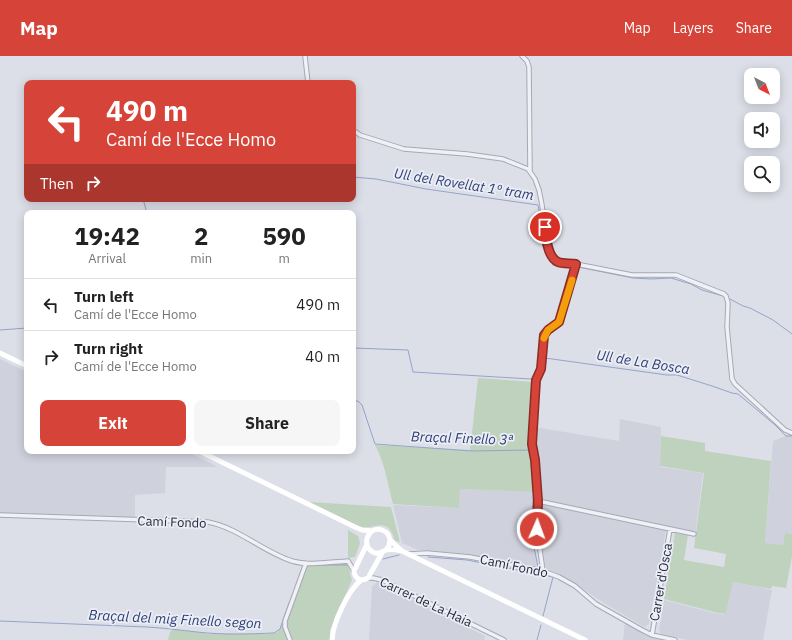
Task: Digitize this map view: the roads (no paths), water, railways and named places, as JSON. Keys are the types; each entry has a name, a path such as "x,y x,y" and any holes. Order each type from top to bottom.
{"street":[{"path":"305,56 308,80"},
{"path":"522,56 527,61 528,67 530,171 539,190 546,238 550,253 559,263 576,264 632,275 676,275 724,294 728,303 727,327 732,379 735,384 785,430 792,433"},
{"path":"356,132 360,135 404,150 467,154 503,159 530,171"},
{"path":"543,571 537,529 538,501 535,460 532,444 536,380 541,369 544,335 559,322 576,264"},
{"path":"0,353 24,365"},
{"path":"205,454 354,527 362,530 372,531 380,529 385,531 390,540 402,551 585,640"},
{"path":"538,501 694,534"},
{"name":"Camí Fondo","path":"0,515 208,522 221,526 295,562 306,563 348,561 354,573"},
{"path":"354,527 362,534 371,551 376,553 384,551 402,551"},
{"name":"Carrer d'Osca","path":"652,635 670,529"},
{"path":"353,588 354,573 368,535 372,531"},
{"path":"332,640 332,634 338,618 353,588 361,580 368,578 384,551 389,546 390,540"},
{"name":"Camí Fondo","path":"408,554 427,553 470,557 543,571 559,576 575,586 596,604 652,635 675,640"},
{"path":"290,640 285,627 285,621 306,563"},
{"path":"354,573 361,580"},
{"name":"Carrer de La Haia","path":"368,578 382,580 504,640"}],"waterway":[{"name":"Ull del Rovellat 1º tram","path":"356,177 376,179 426,189 538,205 545,243 551,262"},
{"name":"Ull del Rovellat 1º tram","path":"144,202 146,210"},
{"name":"Ull del Rovellat 1º tram","path":"553,265 573,267"},
{"name":"Ull del Rovellat 1º tram","path":"578,267 633,278 671,278 723,296"},
{"name":"Ull del Rovellat 1º tram","path":"730,299 773,320 792,334"},
{"name":"Braçal Finello 3ª","path":"0,330 24,328"},
{"name":"Ull de La Bosca","path":"356,348 408,350 413,372 531,379 536,376"},
{"name":"Ull de La Bosca","path":"538,373 540,358"},
{"name":"Ull de La Bosca","path":"545,358 667,375 677,375 738,394 786,436 792,436"},
{"name":"Braçal Finello 3ª","path":"356,401 362,405 375,444 472,451 531,450 534,470 532,533 538,567"},
{"name":"Braçal del mig Finello segon","path":"383,559 399,555"},
{"name":"Braçal del mig Finello segon","path":"428,557 467,560 553,577 543,616"},
{"name":"Braçal del mig Finello segon","path":"307,565 347,565"},
{"name":"Braçal del mig Finello segon","path":"0,621 147,627 216,634 274,633 280,629 289,603"},
{"path":"537,640 541,625"},
{"path":"284,631 288,640"}]}
